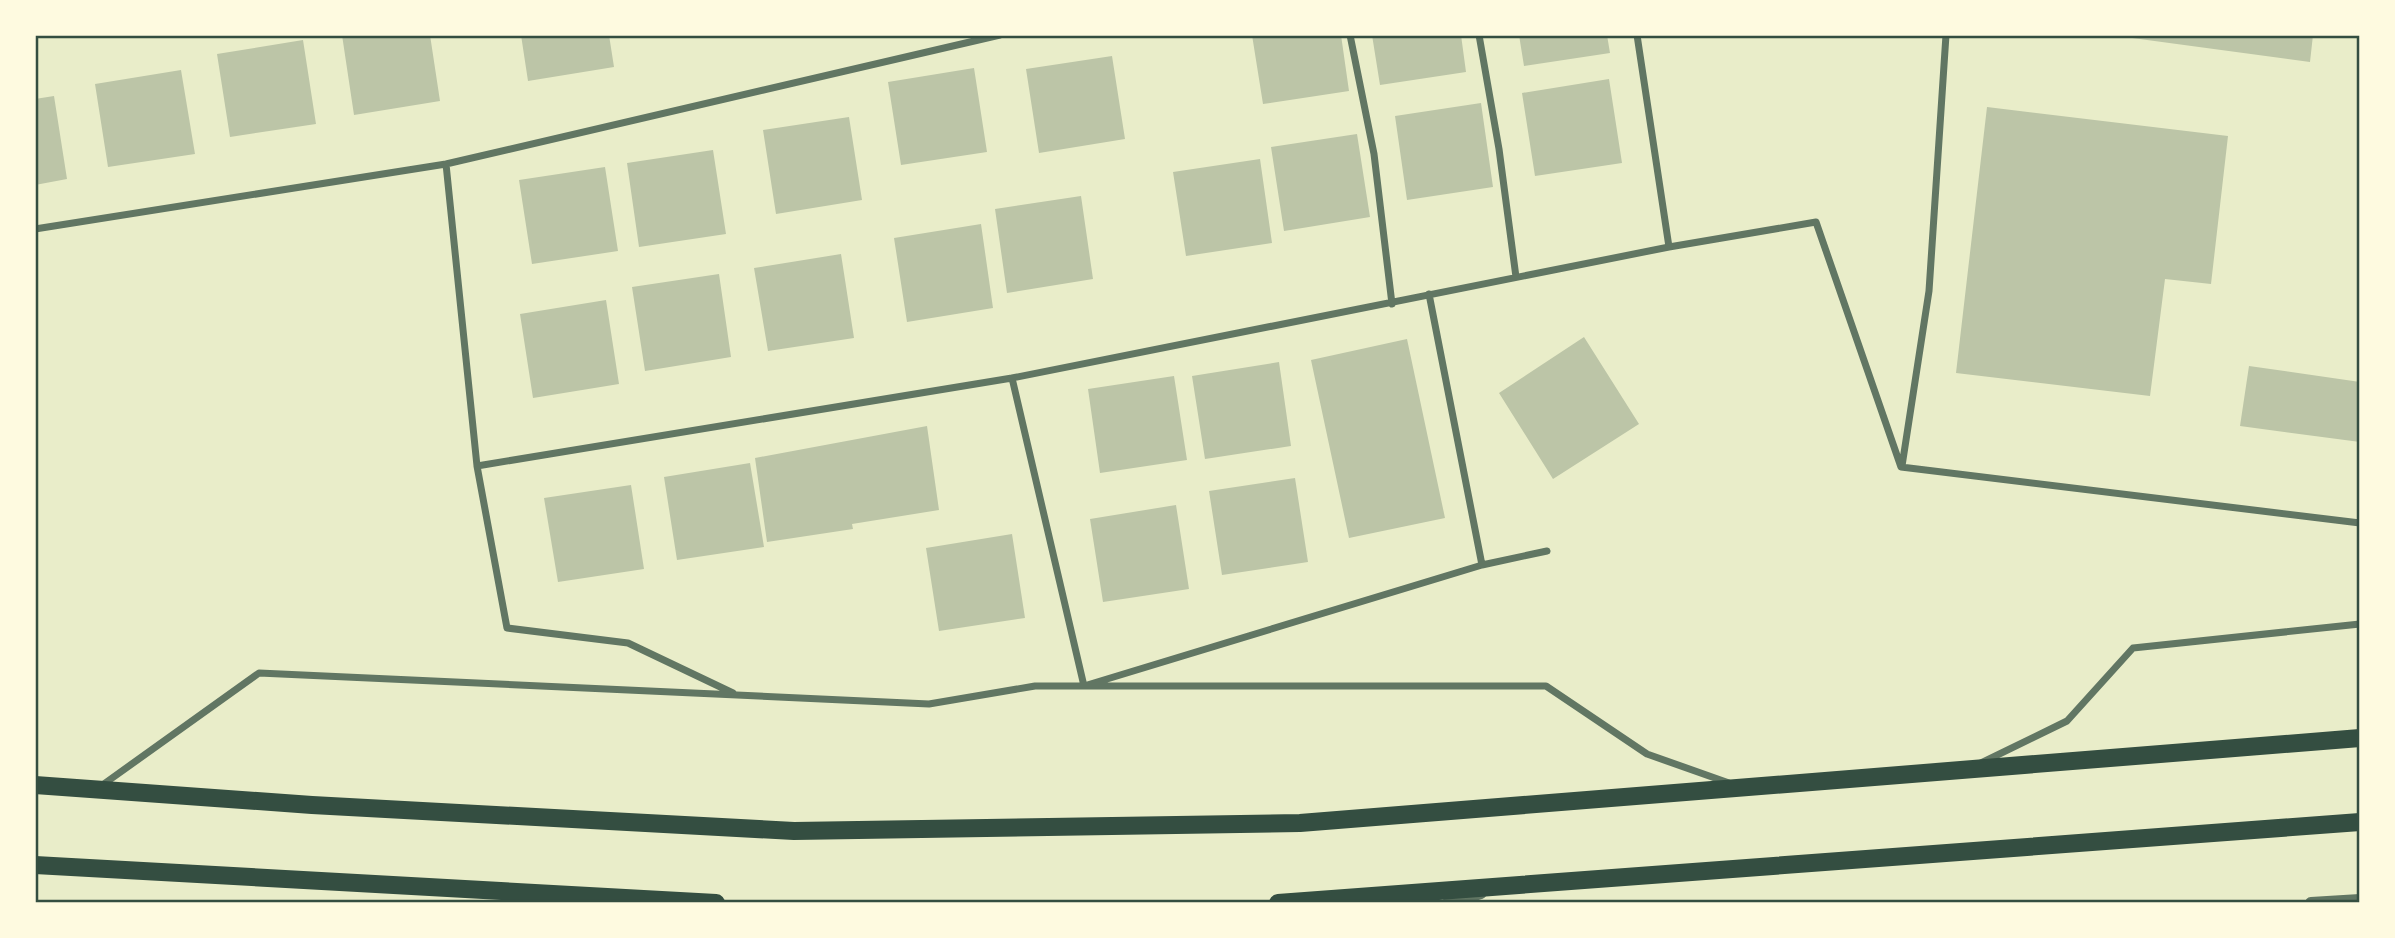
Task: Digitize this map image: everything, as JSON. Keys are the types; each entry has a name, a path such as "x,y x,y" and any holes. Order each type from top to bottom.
{"main road":[{"path":"35,785 326,806 794,831 1300,823 2360,738"},
{"path":"1278,903 2360,822"},
{"path":"35,865 716,903"}],"street":[{"path":"35,229 446,164 1000,35"},
{"path":"1350,35 1374,154 1392,304"},
{"path":"1479,35 1499,149 1516,277"},
{"path":"1637,35 1669,247"},
{"path":"1901,467 1929,290 1946,35"},
{"path":"446,164 477,466 507,628 628,643 736,695"},
{"path":"477,466 1012,378 1669,247 1815,222 1901,467"},
{"path":"1429,294 1482,565"},
{"path":"1012,378 1084,686"},
{"path":"1901,467 2360,523"},
{"path":"1084,686 1482,565 1547,551"},
{"path":"1968,769 2067,721 2133,648 2360,624"},
{"path":"97,789 259,673 929,704 1035,686 1546,686 1647,754 1740,787"},
{"path":"1448,903 1503,886"},
{"path":"2311,903 2360,900"}],"building":[{"path":"342,35 430,35 440,101 354,115"},
{"path":"521,35 609,35 614,67 528,81"},
{"path":"1252,35 1341,35 1349,91 1263,104"},
{"path":"1372,35 1461,35 1466,72 1380,85"},
{"path":"1519,35 1607,35 1610,53 1524,66"},
{"path":"2110,35 2313,35 2310,62"},
{"path":"303,40 316,124 230,137 217,54"},
{"path":"1112,56 1125,139 1039,153 1026,69"},
{"path":"974,68 987,152 901,165 888,82"},
{"path":"181,70 195,154 108,167 95,84"},
{"path":"1609,79 1622,163 1535,176 1522,93"},
{"path":"54,96 67,179 35,185 35,99"},
{"path":"1481,103 1493,187 1407,200 1395,116"},
{"path":"1987,107 2228,136 2211,284 2165,279 2150,396 1956,373"},
{"path":"849,117 862,200 776,214 763,130"},
{"path":"1357,134 1370,217 1284,231 1271,147"},
{"path":"713,150 726,234 639,247 627,163"},
{"path":"1260,159 1272,243 1186,256 1173,172"},
{"path":"605,167 618,251 532,264 519,180"},
{"path":"1081,196 1093,279 1007,293 995,209"},
{"path":"981,224 993,308 907,322 894,238"},
{"path":"841,254 854,338 768,351 754,268"},
{"path":"719,274 731,357 645,371 632,287"},
{"path":"606,300 619,384 533,398 520,314"},
{"path":"1584,337 1639,424 1553,479 1499,393"},
{"path":"1407,339 1445,518 1349,538 1311,360"},
{"path":"1279,362 1291,446 1205,459 1192,376"},
{"path":"2249,366 2360,382 2360,442 2240,426"},
{"path":"1174,376 1187,460 1100,473 1088,389"},
{"path":"927,426 939,510 852,524 853,529 767,542 755,458"},
{"path":"750,463 764,547 677,560 664,477"},
{"path":"1295,478 1308,562 1222,575 1209,491"},
{"path":"631,485 644,569 558,582 544,498"},
{"path":"1176,505 1189,589 1103,602 1090,519"},
{"path":"1012,534 1025,618 939,631 926,548"}]}
